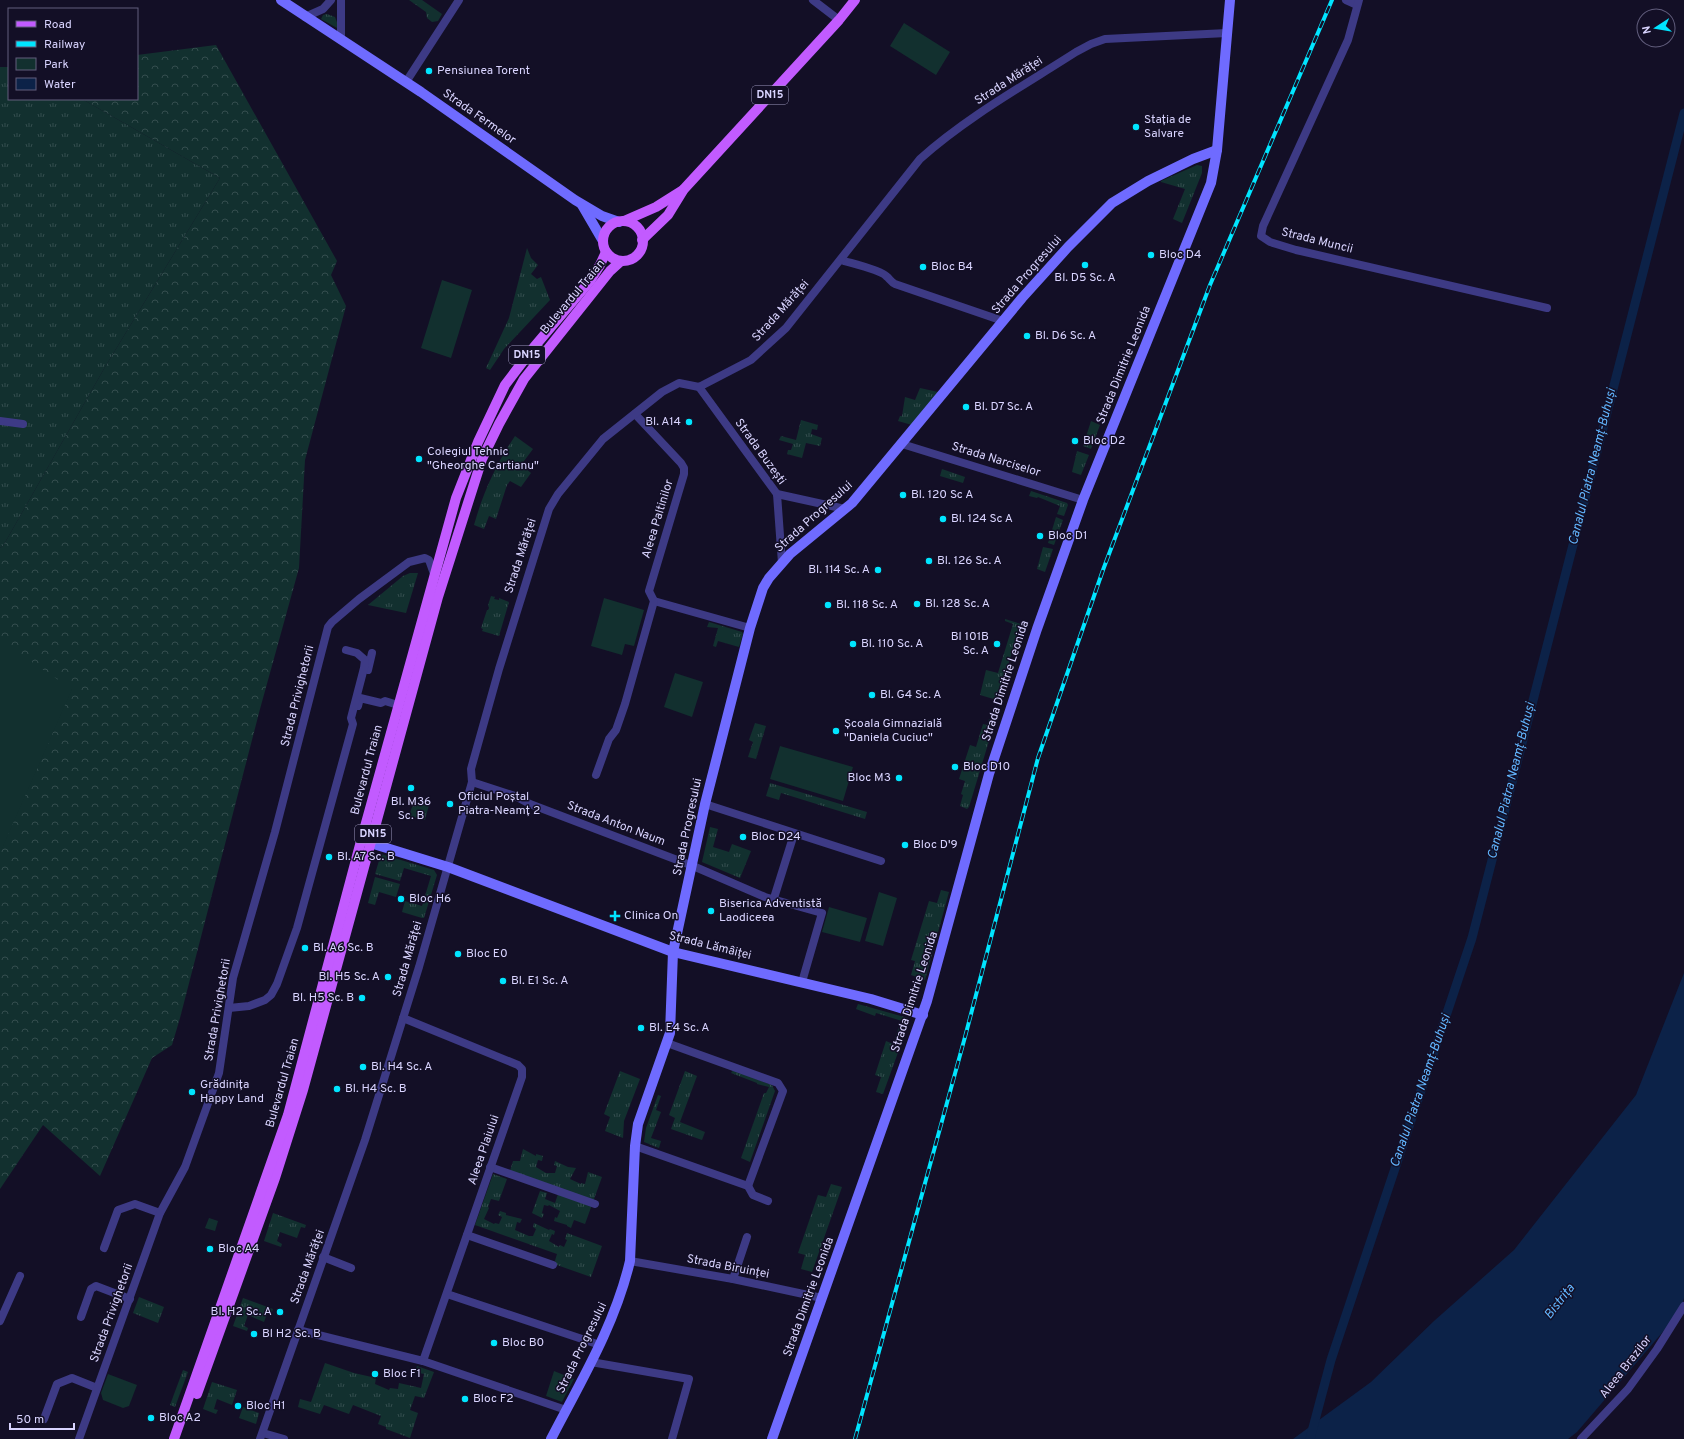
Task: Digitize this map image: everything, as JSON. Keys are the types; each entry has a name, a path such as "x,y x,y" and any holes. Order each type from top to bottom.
{"main road":[{"name":"DN15","path":"621,261 634,257 642,246 642,240 668,215 684,189 856,0"},
{"name":"DN15","path":"603,241 609,226 656,207 684,189"},
{"path":"622,222 635,225 639,229 642,240"},
{"path":"603,241 606,252 615,259 621,261"},
{"name":"Bulevardul Traian","path":"181,1439 280,1163 303,1090 398,705 456,498 493,409 505,386 538,342 590,280 600,265 606,252"},
{"name":"Bulevardul Traian","path":"174,1439 288,1115 365,842 438,597 482,459 499,424 524,379 610,271 621,261"}],"street":[{"name":"Strada Fermelor","path":"280,0 406,82 581,204 602,216 622,222"},
{"path":"305,17 322,9 330,0"},
{"path":"340,40 341,0"},
{"path":"406,82 459,0"},
{"path":"813,0 839,20"},
{"name":"Strada Dimitrie Leonida","path":"772,1439 923,1015 942,952 989,774 1040,622 1083,500 1202,209 1211,183 1217,150 1230,0"},
{"path":"1346,0 1358,2"},
{"name":"Strada Muncii","path":"1358,2 1348,40 1263,226 1261,236 1270,242 1296,250 1547,308"},
{"name":"Strada Mărăței","path":"262,1436 323,1257 344,1203 403,1018 472,782 471,769 499,669 549,509 558,494 603,439 662,392 675,384 684,383 699,387 750,360 762,351 786,328 920,159 968,121 1076,52 1105,39 1227,33"},
{"name":"Strada Progresului","path":"551,1439 612,1320 626,1278 630,1261 635,1146 638,1124 667,1042 671,1024 673,952 693,866 705,804 750,628 763,588 790,554 852,502 902,444 1003,321 1068,247 1112,203 1148,182 1193,159 1217,150"},
{"name":"Strada Fermelor","path":"581,204 603,241"},
{"path":"841,260 880,272 886,275 889,281 895,284 1003,321"},
{"name":"Strada Buzești","path":"699,387 777,494 782,563"},
{"name":"Aleea Paltinilor","path":"596,775 609,739 616,730 625,704 654,601 649,591 684,474 684,468 676,456 635,414"},
{"path":"0,421 23,424"},
{"name":"Strada Narciselor","path":"902,444 1083,500"},
{"path":"777,494 845,509"},
{"name":"Strada Privighetorii","path":"78,1439 160,1213 185,1167 219,1073 233,978 275,832 328,628 332,622 359,598 409,562 425,558 429,560 434,574"},
{"path":"654,601 750,628"},
{"path":"346,650 357,653 365,660 351,718 353,724"},
{"path":"229,1008 249,1006 265,1000 271,995 277,984 297,928 372,653"},
{"path":"360,698 381,703 385,701 398,705"},
{"name":"Strada Anton Naum","path":"472,782 515,796 530,804 693,866 765,897 774,898 822,913 802,982"},
{"path":"705,804 881,862"},
{"path":"774,898 794,834"},
{"name":"Strada Lămâiței","path":"365,842 448,867 673,952 871,999 923,1015"},
{"name":"Aleea Plaiului","path":"403,1018 518,1065 522,1069 522,1077 423,1361"},
{"path":"667,1042 778,1083 782,1086 784,1090 748,1186"},
{"path":"635,1146 748,1186 753,1195 768,1201"},
{"path":"490,1167 595,1204"},
{"path":"104,1248 118,1210 135,1204 160,1213"},
{"path":"467,1235 553,1265"},
{"path":"733,1279 746,1237"},
{"path":"323,1257 351,1268"},
{"name":"Strada Biruinței","path":"630,1261 733,1279 822,1298"},
{"path":"0,1321 20,1276"},
{"path":"81,1317 91,1289 96,1286 130,1299"},
{"path":"447,1294 600,1344"},
{"name":"Aleea Brazilor","path":"1581,1439 1628,1389 1657,1349 1684,1306"},
{"path":"298,1330 423,1361 566,1410"},
{"path":"591,1362 689,1379 672,1439"},
{"path":"44,1419 57,1384 72,1378 97,1388"},
{"path":"262,1436 284,1439"}],"green space":[{"path":"409,0 422,0 442,14 438,21 432,22 427,18 426,12"},
{"path":"327,14 335,17 338,25 337,28 321,19 323,15"},
{"path":"904,23 950,52 936,75 890,46"},
{"path":"216,45 337,261 331,275 346,306 305,460 299,568 260,709 172,1045 152,1058 100,1176 43,1125 0,1189 0,548 3,546 105,367 220,178 84,100 138,100 138,55"},
{"path":"0,67 8,67 8,100 84,100 220,178 105,367 3,546 0,548"},
{"path":"1197,165 1202,166 1202,173 1182,223 1173,219 1185,189 1161,181"},
{"path":"527,248 531,258 538,265 531,274 537,279 541,277 550,300 504,349 490,370 486,368 509,318"},
{"path":"442,280 472,290 451,358 421,348"},
{"path":"920,388 938,392 912,425 898,421 900,416 902,416 905,397 915,400"},
{"path":"801,420 818,425 817,430 812,429 811,434 822,438 820,446 806,443 802,458 787,454 788,450 791,450 793,444 779,440 781,436 796,440"},
{"path":"1091,421 1100,425 1091,449 1083,446"},
{"path":"515,436 533,449 521,465 531,473 521,487 510,481 507,485 496,519 489,516 484,529 474,525 478,513 496,468"},
{"path":"1077,451 1089,455 1081,475 1072,472"},
{"path":"942,469 965,477 963,483 940,476"},
{"path":"1031,491 1067,503 1068,505 1064,516 1057,514 1060,506 1038,497 1029,496"},
{"path":"1056,517 1063,520 1054,545 1048,543"},
{"path":"1043,547 1053,549 1045,572 1037,569"},
{"path":"410,573 418,573 406,613 368,605 403,576"},
{"path":"491,596 495,597 494,599 499,600 499,598 509,602 499,636 482,631 483,629 481,628 489,608 488,605"},
{"path":"604,598 644,610 634,646 625,644 622,655 591,646"},
{"path":"1005,619 1021,624 997,700 980,695 986,670 998,673 1013,624 1005,621"},
{"path":"709,622 742,632 743,634 739,647 718,641 716,647 713,646 718,628 707,627"},
{"path":"0,641 72,689 0,853"},
{"path":"675,673 703,682 692,717 664,707"},
{"path":"989,719 995,721 969,807 967,809 960,806 963,795 961,794 965,781 959,779 970,745 976,747 983,724 987,725"},
{"path":"755,723 766,726 756,759 748,757 753,742 749,740"},
{"path":"780,746 853,767 843,801 770,779"},
{"path":"770,783 867,812 865,819 781,793 779,800 766,796"},
{"path":"414,801 429,805 425,820 409,816"},
{"path":"710,827 718,829 713,847 729,852 732,844 751,851 740,878 702,862"},
{"path":"381,854 434,870 437,875 424,918 402,912 405,901 422,906 431,876 404,868 400,881 375,874"},
{"path":"375,877 400,884 396,897 379,892 375,905 368,903"},
{"path":"941,890 949,892 925,980 911,975 915,961 911,960 929,901 937,903"},
{"path":"879,892 897,898 883,946 865,941"},
{"path":"829,907 867,918 860,942 822,932"},
{"path":"858,1004 908,1018 909,1022 883,1094 876,1092 881,1077 875,1075 886,1041 893,1044 902,1021 876,1013 875,1016 856,1009"},
{"path":"733,1070 772,1085 775,1091 750,1162 741,1158 764,1093 766,1093 769,1087 757,1084 731,1073"},
{"path":"620,1071 640,1079 624,1121 623,1138 605,1131 610,1117 604,1114"},
{"path":"685,1071 697,1076 680,1122 705,1132 702,1140 671,1129 675,1118 669,1115"},
{"path":"658,1095 661,1096 656,1110 661,1112 651,1138 661,1141 659,1148 644,1142 646,1128"},
{"path":"523,1149 536,1156 536,1154 543,1156 542,1161 538,1160 536,1167 546,1173 555,1173 557,1166 554,1165 555,1161 568,1167 576,1168 570,1179 581,1184 585,1184 588,1172 602,1177 585,1224 574,1220 571,1228 567,1225 554,1221 555,1217 557,1218 560,1211 549,1205 544,1205 542,1213 544,1214 542,1218 532,1213 540,1191 547,1193 545,1199 555,1203 559,1191 509,1174 513,1161 520,1161"},
{"path":"493,1174 507,1179 499,1201 491,1199 484,1219 494,1224 499,1224 502,1217 498,1215 500,1211 506,1213 506,1215 522,1219 520,1223 517,1222 515,1230 529,1236 533,1236 536,1229 533,1227 534,1223 549,1230 555,1231 554,1235 552,1234 549,1241 559,1247 560,1245 564,1247 567,1240 565,1239 567,1233 602,1246 591,1277 554,1264 557,1254 475,1225"},
{"path":"831,1184 842,1187 812,1272 801,1269 805,1255 798,1253 818,1195 826,1197"},
{"path":"273,1213 306,1225 305,1228 301,1227 297,1238 280,1232 277,1241 282,1244 281,1247 264,1241"},
{"path":"209,1218 218,1221 215,1231 205,1228"},
{"path":"139,1297 164,1307 158,1323 133,1313"},
{"path":"243,1298 273,1309 272,1312 268,1311 264,1322 248,1315 244,1326 248,1328 247,1331 233,1326"},
{"path":"325,1363 354,1373 376,1378 375,1384 389,1390 390,1388 398,1389 399,1383 421,1388 424,1374 415,1372 417,1366 434,1372 424,1398 415,1396 410,1410 418,1413 410,1438 386,1429 386,1427 378,1424 381,1416 353,1405 349,1414 324,1405 320,1414 298,1407 300,1399 311,1402"},
{"path":"183,1370 188,1372 175,1407 170,1405"},
{"path":"554,1371 574,1379 562,1402 546,1396"},
{"path":"108,1374 137,1385 129,1406 123,1408 103,1400 101,1393"},
{"path":"212,1382 237,1390 232,1405 217,1399 214,1409 218,1410 216,1414 203,1409"},
{"path":"243,1407 259,1413 256,1424 239,1418"}],"water":[{"name":"Bistrița","path":"1684,973 1684,1298 1681,1309 1667,1327 1577,1432 1568,1439 1293,1439 1371,1382 1434,1321 1514,1250 1636,1095"}],"waterway":[{"name":"Canalul Piatra Neamț-Buhuși","path":"1310,1439 1331,1360 1472,938 1684,113"}],"railway":[{"path":"855,1439 965,1037 1038,758 1103,570 1210,285 1332,0"}],"place":[{"name":"Pensiunea Torent","path":"429,71"},
{"name":"Stația de Salvare","path":"1136,127"},
{"name":"Bloc D4","path":"1151,255"},
{"name":"Bl. D5 Sc. A","path":"1085,265"},
{"name":"Bloc B4","path":"923,267"},
{"name":"Bl. D6 Sc. A","path":"1027,336"},
{"name":"Bl. D7 Sc. A","path":"966,407"},
{"name":"Bl. A14","path":"689,422"},
{"name":"Bloc D2","path":"1075,441"},
{"name":"Colegiul Tehnic \"Gheorghe Cartianu\"","path":"419,459"},
{"name":"Bl. 120 Sc A","path":"903,495"},
{"name":"Bl. 124 Sc A","path":"943,519"},
{"name":"Bloc D1","path":"1040,536"},
{"name":"Bl. 126 Sc. A","path":"929,561"},
{"name":"Bl. 114 Sc. A","path":"878,570"},
{"name":"Bl. 128 Sc. A","path":"917,604"},
{"name":"Bl. 118 Sc. A","path":"828,605"},
{"name":"Bl. 110 Sc. A","path":"853,644"},
{"name":"Bl 101B Sc. A","path":"997,644"},
{"name":"Bl. G4 Sc. A","path":"872,695"},
{"name":"Școala Gimnazială \"Daniela Cuciuc\"","path":"836,731"},
{"name":"Bloc D10","path":"955,767"},
{"name":"Bloc M3","path":"899,778"},
{"name":"Bl. M36 Sc. B","path":"411,788"},
{"name":"Oficiul Poștal Piatra-Neamț 2","path":"450,804"},
{"name":"Bloc D24","path":"743,837"},
{"name":"Bloc D'9","path":"905,845"},
{"name":"Bl. A7 Sc. B","path":"329,857"},
{"name":"Bloc H6","path":"401,899"},
{"name":"Biserica Adventistă Laodiceea","path":"711,911"},
{"name":"Clinica On","path":"615,916"},
{"name":"Bl. A6 Sc. B","path":"305,948"},
{"name":"Bloc E0","path":"458,954"},
{"name":"Bl. H5 Sc. A","path":"388,977"},
{"name":"Bl. E1 Sc. A","path":"503,981"},
{"name":"Bl. H5 Sc. B","path":"362,998"},
{"name":"Bl. E4 Sc. A","path":"641,1028"},
{"name":"Bl. H4 Sc. A","path":"363,1067"},
{"name":"Bl. H4 Sc. B","path":"337,1089"},
{"name":"Grădinița Happy Land","path":"192,1092"},
{"name":"Bloc A4","path":"210,1249"},
{"name":"Bl. H2 Sc. A","path":"280,1312"},
{"name":"Bl H2 Sc. B","path":"254,1334"},
{"name":"Bloc B0","path":"494,1343"},
{"name":"Bloc F1","path":"375,1374"},
{"name":"Bloc F2","path":"465,1399"},
{"name":"Bloc H1","path":"238,1406"},
{"name":"Bloc A2","path":"151,1418"}]}
